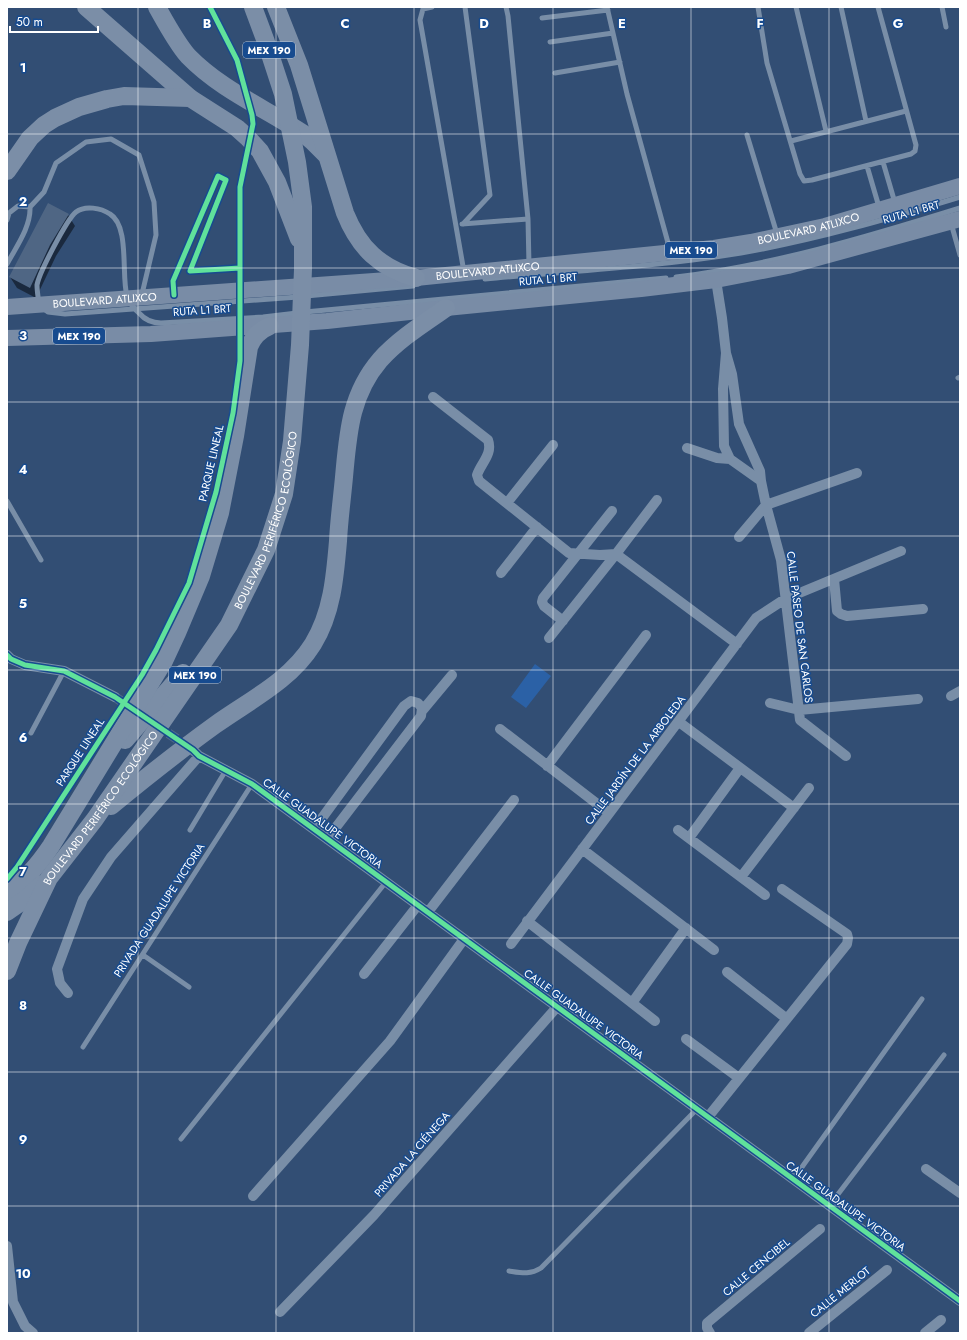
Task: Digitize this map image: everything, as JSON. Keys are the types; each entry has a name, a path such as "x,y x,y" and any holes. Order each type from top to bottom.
{"highway":[{"path":"86,7 190,98 236,128 260,151 278,182 303,249"},
{"path":"157,7 187,54 201,67 224,86 304,134 328,158"},
{"name":"BOULEVARD PERIFÉRICO ECOLÓGICO","path":"7,971 18,943 48,878 95,819 229,625 266,550 284,494 292,441 300,345 303,269 303,208 301,184 283,94 253,7"},
{"path":"276,7 299,65 345,213 354,232 366,248 381,262 417,282"},
{"path":"7,171 30,138 55,118 79,106 124,96 190,98"},
{"path":"95,819 214,726 274,686 306,655 326,618 331,598 337,559 349,426 355,402 366,380 376,365 389,351 413,331 446,308"},
{"path":"7,892 20,882 42,859 164,661 190,605 201,576 220,513 235,436 247,352 254,338 270,326"},
{"path":"97,772 198,656 229,625"},
{"path":"7,912 28,898 48,878"}],"main road":[{"name":"BOULEVARD ATLIXCO","path":"7,307 135,302 417,282 464,274 751,242 825,226 960,186"},
{"name":"MEX 190","path":"7,338 152,334 270,326 641,289 716,280 788,266 955,220"}],"street":[{"name":"CALLE PASEO DE SAN CARLOS","path":"716,280 726,353 732,374 739,424 760,471 766,505 781,560 800,720 846,756"},
{"name":"CALLE PASEO DE SAN CARLOS","path":"726,353 723,389 723,439 724,446 730,459"},
{"path":"433,397 488,440 490,445 489,454 479,469 477,475 479,480 507,503 569,553 607,556 616,554 737,644"},
{"path":"507,503 553,444"},
{"path":"687,448 717,458 730,459 761,481"},
{"path":"739,537 766,505 857,473"},
{"path":"549,638 657,500"},
{"path":"563,622 544,606 542,602 612,511"},
{"path":"501,573 537,527"},
{"name":"CALLE JARDÍN DE LA ARBOLEDA","path":"511,944 756,618 785,599 900,551"},
{"path":"834,579 837,611 841,614 847,616 923,609"},
{"path":"547,766 646,635"},
{"path":"8,660 25,665 64,671 115,697"},
{"path":"327,838 421,716 422,711 452,674"},
{"path":"770,703 799,710 918,699"},
{"path":"314,829 404,706 411,701 418,703 422,708 422,711"},
{"path":"679,722 794,808"},
{"path":"500,729 609,813"},
{"name":"CALLE GUADALUPE VICTORIA","path":"68,993 60,983 57,969 83,899 111,857 196,753 252,784 960,1301"},
{"path":"689,838 740,768"},
{"path":"741,877 809,788"},
{"path":"428,912 514,800"},
{"path":"678,830 765,895"},
{"path":"582,849 714,950"},
{"path":"708,1117 847,944 847,934 782,889"},
{"path":"364,974 418,905"},
{"path":"527,921 655,1021"},
{"path":"632,1003 686,928"},
{"path":"253,1196 390,1041 464,939"},
{"path":"727,972 787,1019"},
{"name":"PRIVADA LA CIÉNEGA","path":"280,1312 374,1215 557,1007"},
{"path":"686,1039 739,1078"},
{"path":"926,1169 960,1193"},
{"name":"CALLE CENCIBEL","path":"708,1328 820,1229"},
{"path":"7,1246 13,1302 25,1326 33,1333"},
{"name":"CALLE MERLOT","path":"809,1333 887,1270"},
{"path":"925,1333 941,1320"}],"lane":[{"path":"432,7 423,9 420,20 457,225 464,274"},
{"path":"463,224 490,195 465,7"},
{"path":"506,7 528,219 530,267"},
{"path":"758,7 767,63 800,174 804,181 883,162 911,154 915,151 916,146 878,7"},
{"path":"796,7 826,131"},
{"path":"841,7 866,121"},
{"path":"942,7 946,27"},
{"path":"542,18 608,8 620,62 671,252"},
{"path":"550,42 613,33"},
{"path":"555,73 620,62"},
{"path":"790,141 906,111"},
{"path":"747,135 778,236"},
{"path":"7,264 23,235 30,214 30,207 44,192 56,163 86,142 111,139 139,155 154,202 156,235 147,278 135,302 126,289 123,241 120,228 115,218 110,214 97,209 89,208 75,212 54,247 38,284 39,305"},
{"path":"883,162 896,206"},
{"path":"867,166 880,210"},
{"name":"RUTA L1 BRT","path":"480,280 686,261 740,253 856,228 960,197"},
{"path":"7,220 9,213 18,206 30,207"},
{"name":"RUTA L1 BRT","path":"135,302 147,320 161,323 263,316 665,278 704,273 822,248 960,208"},
{"path":"457,225 528,219"},
{"path":"955,220 960,255"},
{"path":"7,501 42,560"},
{"path":"31,733 64,671"},
{"path":"190,830 226,770"},
{"name":"PRIVADA GUADALUPE VICTORIA","path":"83,1047 252,784"},
{"path":"181,1139 386,882"},
{"path":"143,955 189,987"},
{"path":"793,1179 922,999"},
{"path":"829,1206 944,1055"},
{"path":"509,1271 525,1274 534,1272 541,1268 697,1109"}],"shaded area":[{"path":"535,664 551,676 526,708 511,697"}],"building":[{"path":"48,203 69,214 50,245 30,288 9,277"}],"tunnel":[{"path":"115,697 138,713"},
{"path":"156,725 189,747"}],"cycle path":[{"name":"PARQUE LINEAL","path":"7,879 17,867 142,675 156,650 189,583 216,492 233,413 240,361 240,187 253,124 252,115 237,60 210,7"},
{"path":"174,295 173,281 218,176 226,180 190,271 240,268"},
{"path":"7,655 11,659 25,665 64,671 115,697 193,750 199,756 252,784 960,1301"}]}
